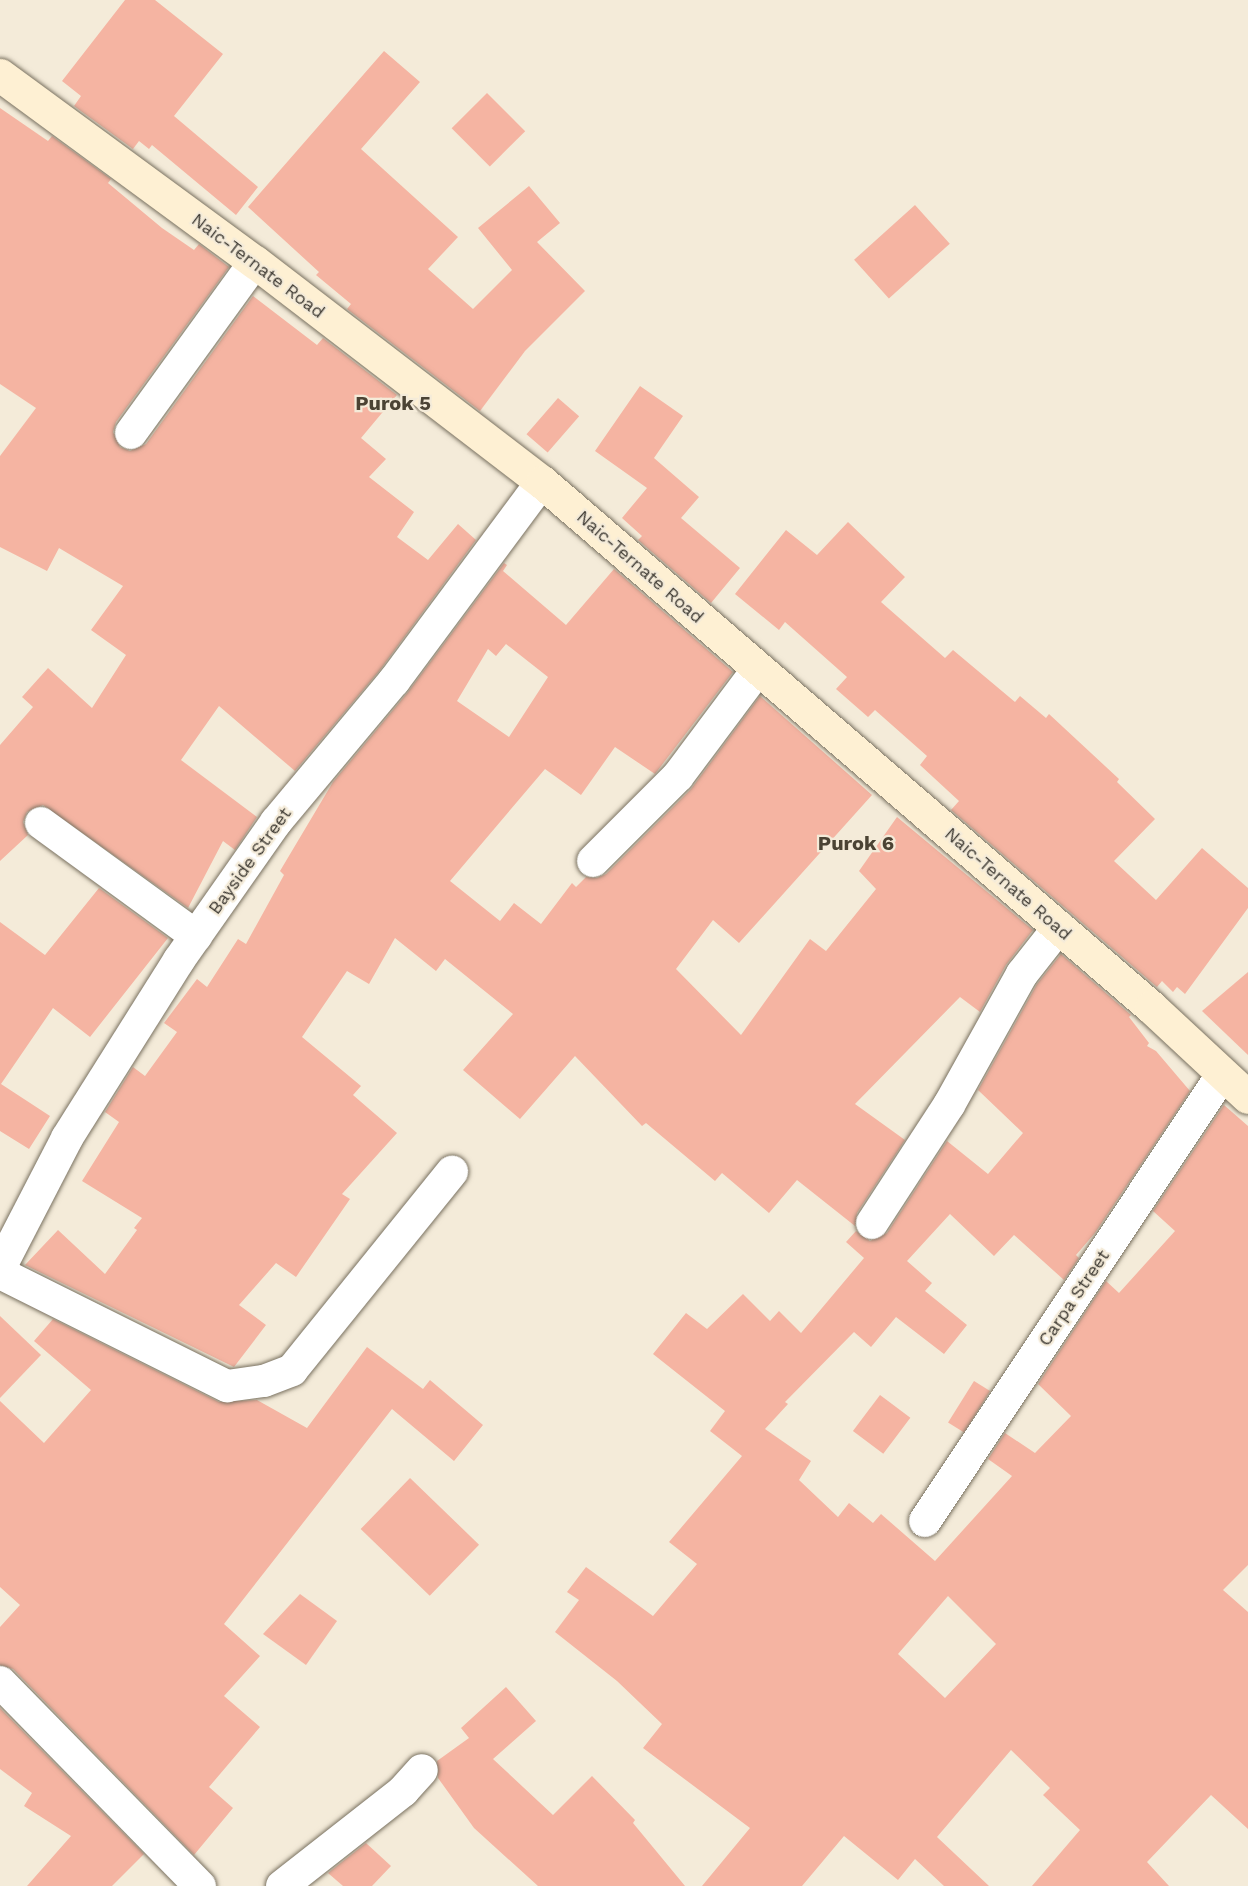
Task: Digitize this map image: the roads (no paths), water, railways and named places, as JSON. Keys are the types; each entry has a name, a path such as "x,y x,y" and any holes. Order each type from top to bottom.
{"main road":[{"name":"Naic-Ternate Road","path":"0,75 255,262 542,482 1151,1006 1248,1098"}],"street":[{"path":"131,433 255,262"},
{"name":"Bayside Street","path":"0,1268 67,1138 196,936 276,822 394,681 542,482"},
{"path":"593,861 678,776 758,669"},
{"path":"41,823 196,936"},
{"path":"872,1223 949,1105 1022,974 1059,927"},
{"name":"Carpa Street","path":"925,1521 1222,1075"},
{"path":"0,1273 227,1386 264,1381 292,1370 452,1172"},
{"path":"0,1682 200,1886"},
{"path":"282,1886 403,1791 422,1770"}],"district":[{"name":"Purok 5","path":"393,403"},
{"name":"Purok 6","path":"856,843"}]}
